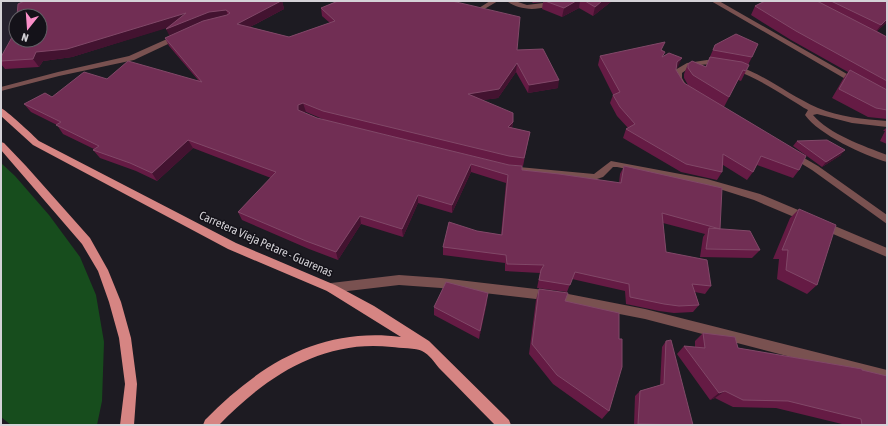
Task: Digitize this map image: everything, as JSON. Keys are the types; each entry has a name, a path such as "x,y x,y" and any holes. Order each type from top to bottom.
{"main road":[{"name":"Carretera Vieja Petare - Guarenas","path":"1,111 30,139 42,147 232,246 331,288 370,310 425,345 504,425"},
{"path":"1,145 23,168 86,241 103,270 115,302 125,338 131,384 127,425"},
{"path":"210,425 231,401 263,376 296,357 328,346 366,340 425,345"}],"street":[{"path":"474,13 495,1"},
{"path":"510,1 528,7 540,7 556,1"},
{"path":"714,1 861,85"},
{"path":"1,89 73,70 131,58 186,34"},
{"path":"690,92 684,88 678,78 678,72 690,63 717,64 739,68 755,75 817,110 847,118 887,124"},
{"path":"817,110 810,112 809,115 815,123 851,143 887,159"},
{"path":"782,148 815,168 887,220"},
{"path":"501,167 594,177 600,175 611,164 617,164 707,182 757,196 847,237 887,253"},
{"path":"331,288 399,280 441,283 553,296 645,314 887,376"}],"shaded area":[{"path":"1,1 112,1 48,14 48,8 8,8 8,48 9,48 1,58"}],"green space":[{"path":"1,163 15,176 49,215 80,257 96,295 104,342 102,401 97,425 11,425 1,417"}],"building":[{"path":"24,1 281,1 237,24 289,37 335,21 321,8 338,1 452,1 520,17 517,50 543,49 559,80 529,85 517,63 499,89 468,94 513,113 513,122 508,127 530,132 524,158 509,156 323,111 303,103 298,105 298,110 317,118 509,165 522,166 522,170 621,183 624,166 722,188 720,229 662,213 666,252 707,260 711,286 692,284 699,305 679,306 664,304 630,297 629,284 575,272 570,285 539,280 541,270 544,265 507,264 506,255 443,247 449,222 477,231 502,235 508,175 471,164 452,205 418,195 402,229 360,216 336,252 238,212 276,172 188,140 152,173 130,163 93,150 99,146 56,125 61,122 24,104 45,93 52,97 84,72 107,79 128,61 202,82 165,38 203,21 230,13 226,10 209,12 166,29 186,13 67,49 36,52 33,59 1,61 1,57 8,44 8,48 48,48 48,8 18,8 18,4"},
{"path":"545,1 576,1 564,8"},
{"path":"585,1 602,1 595,7"},
{"path":"765,1 817,1 887,37 887,81 796,31 755,6"},
{"path":"831,1 887,1 887,19 881,25"},
{"path":"736,34 758,44 752,57 713,50 715,45"},
{"path":"665,42 661,50 665,52 662,57 669,53 682,58 677,62 676,70 684,83 806,156 799,170 761,156 753,172 723,154 722,172 686,164 626,129 635,124 620,107 613,95 620,92 600,56"},
{"path":"710,57 742,62 749,65 746,71 743,70 729,97 693,75 688,68 688,64 692,61 706,67"},
{"path":"850,70 887,90 887,110 876,108 839,89"},
{"path":"827,140 845,150 826,162 797,141"},
{"path":"799,209 836,225 817,285 786,270 788,250 782,250"},
{"path":"709,228 750,231 760,250 706,249"},
{"path":"446,282 488,293 480,331 434,307"},
{"path":"539,289 568,293 565,301 619,313 619,339 622,339 622,367 609,411 557,375 532,344"},
{"path":"703,333 735,337 738,348 862,369 887,376 887,425 862,425 861,419 788,401 743,400 725,391 719,393 684,346 705,348"},
{"path":"671,340 693,425 638,424 640,391 664,384 666,341"}]}
